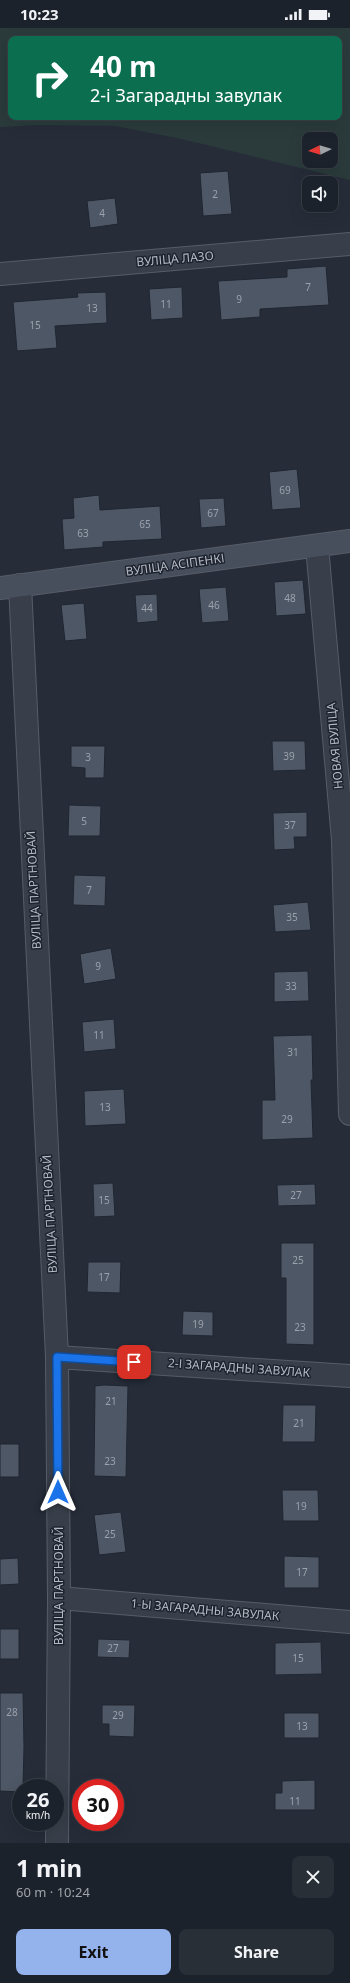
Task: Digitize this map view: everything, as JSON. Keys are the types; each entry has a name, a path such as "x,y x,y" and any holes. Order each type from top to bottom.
{"street":[{"name":"ВУЛІЦА ЛАЗО","path":"0,274 350,244"},
{"name":"ВУЛІЦА АСІПЕНКІ","path":"10,587 350,541"},
{"name":"НОВАЯ ВУЛІЦА","path":"317,546 346,840 350,1114"},
{"name":"ВУЛІЦА ПАРТНОВАЙ","path":"10,587 57,1357 60,1598 57,1843"},
{"name":"2-І ЗАГАРАДНЫ ЗАВУЛАК","path":"57,1357 350,1376"},
{"name":"1-Ы ЗАГАРАДНЫ ЗАВУЛАК","path":"60,1598 350,1622"}],"shaded area":[{"path":"0,28 350,28 350,180 182,139 116,126 37,125 0,127"}],"building":[{"path":"228,171 232,214 203,216 200,173"},
{"path":"115,198 118,224 90,228 87,201"},
{"path":"326,266 329,305 260,309 260,317 221,320 218,281 287,277 287,269"},
{"path":"182,287 183,318 151,320 149,289"},
{"path":"106,292 107,323 55,326 57,348 17,351 13,302 78,297 77,293"},
{"path":"297,469 301,508 272,510 269,472"},
{"path":"99,495 100,510 160,506 162,539 103,542 103,547 64,550 62,519 74,518 73,498"},
{"path":"224,498 226,526 201,528 199,499"},
{"path":"303,580 306,614 276,616 274,582"},
{"path":"226,587 229,621 202,623 199,589"},
{"path":"157,594 158,621 137,623 135,595"},
{"path":"84,603 87,639 65,641 61,605"},
{"path":"272,741 305,741 306,770 273,771"},
{"path":"71,746 105,746 104,778 85,778 85,768 71,767"},
{"path":"69,805 101,806 100,836 68,836"},
{"path":"307,812 307,837 294,837 295,849 274,850 273,813"},
{"path":"74,875 106,876 105,906 73,905"},
{"path":"308,902 311,930 275,932 273,905"},
{"path":"111,948 116,979 84,984 80,954"},
{"path":"308,971 309,1001 274,1002 274,972"},
{"path":"114,1019 116,1049 84,1052 82,1022"},
{"path":"312,1035 313,1080 311,1080 313,1138 262,1140 262,1100 275,1100 273,1036"},
{"path":"124,1089 126,1124 85,1126 84,1091"},
{"path":"113,1183 115,1216 94,1217 93,1184"},
{"path":"315,1184 316,1205 278,1206 277,1185"},
{"path":"281,1243 314,1243 314,1345 286,1344 286,1278 281,1278"},
{"path":"88,1262 121,1262 120,1293 87,1292"},
{"path":"183,1311 213,1312 213,1336 182,1335"},
{"path":"95,1386 128,1386 126,1477 94,1476"},
{"path":"283,1405 316,1405 315,1442 282,1442"},
{"path":"0,1444 19,1444 19,1477 0,1477"},
{"path":"282,1490 318,1490 319,1521 283,1521"},
{"path":"121,1512 126,1552 99,1555 94,1515"},
{"path":"284,1556 319,1557 319,1588 284,1588"},
{"path":"18,1558 19,1584 0,1585 0,1559"},
{"path":"0,1629 19,1629 19,1659 0,1659"},
{"path":"98,1639 130,1640 129,1658 97,1657"},
{"path":"321,1642 322,1674 275,1675 275,1643"},
{"path":"0,1693 23,1693 23,1779 12,1779 12,1792 0,1791"},
{"path":"102,1705 135,1705 134,1737 109,1736 109,1724 102,1724"},
{"path":"284,1713 319,1713 319,1738 284,1738"},
{"path":"315,1780 315,1810 275,1810 275,1793 282,1793 282,1781"}],"route":[{"path":"58,1492 57,1357 134,1362"}]}
